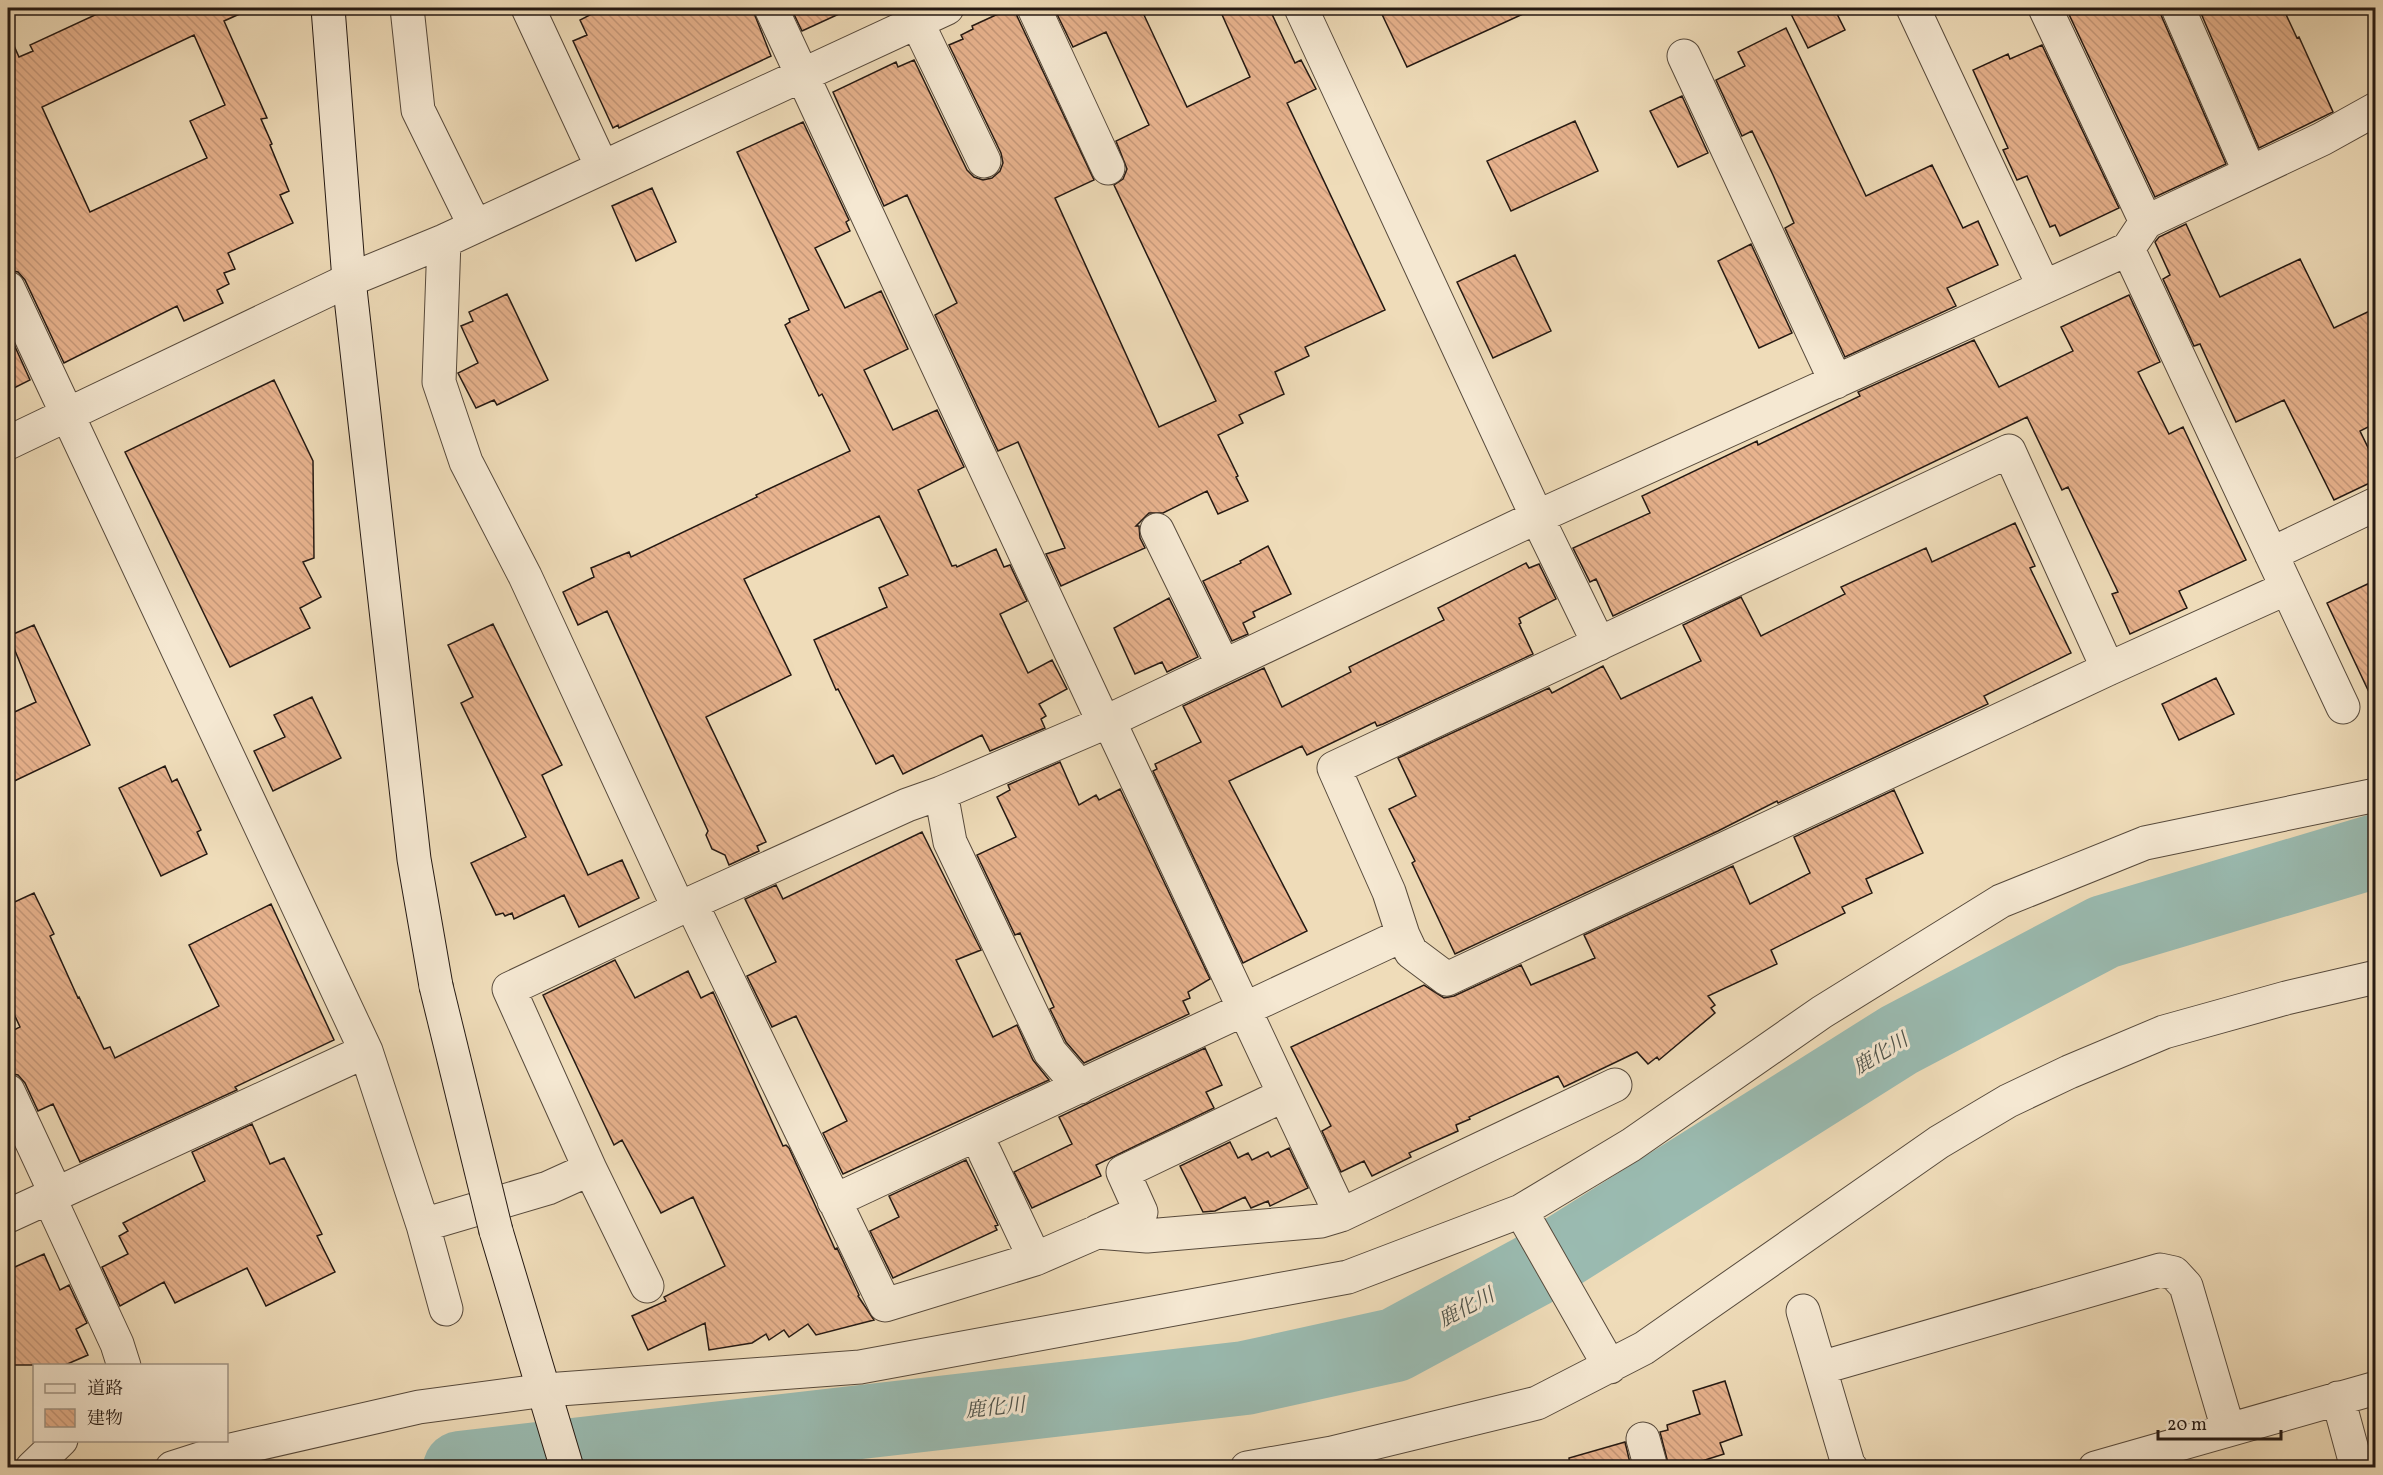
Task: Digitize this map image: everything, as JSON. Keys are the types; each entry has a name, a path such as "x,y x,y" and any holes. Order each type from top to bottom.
{"street":[{"path":"328,8 349,280 414,859 436,986 496,1231 548,1397 567,1467"},
{"path":"407,8 418,110 475,226"},
{"path":"528,8 602,167"},
{"path":"771,8 1106,722 1341,1215"},
{"path":"1034,8 1108,168"},
{"path":"1301,8 1537,518 1599,644"},
{"path":"1913,8 2044,287"},
{"path":"2045,8 2146,222"},
{"path":"2178,8 2250,174"},
{"path":"8,443 349,280 444,241 803,75 928,14 984,161"},
{"path":"1684,56 1836,382"},
{"path":"646,1286 590,1169 509,989 907,805 941,793 1106,722 1537,518 2128,249 2146,222 2322,139 2376,109"},
{"path":"444,241 439,382 466,462 525,576 685,906 885,1305 1035,1258 1141,1212 1124,1172 1284,1095"},
{"path":"2128,249 2343,707"},
{"path":"8,288 366,1051 423,1225 446,1309"},
{"path":"2108,669 2009,452 1334,768 1389,892 1403,936 1411,952 1447,979 2108,669 2287,588"},
{"path":"2271,554 2376,504"},
{"path":"1157,530 1223,665"},
{"path":"941,793 950,842 1050,1052 1080,1087"},
{"path":"172,1467 222,1452 419,1407 860,1367 1348,1277 1521,1211 1632,1145 1822,1012 2001,901 2145,843 2376,795"},
{"path":"834,1201 1403,936"},
{"path":"1247,1467 1332,1453 1537,1403 1644,1348 1939,1142 2008,1101 2069,1072 2164,1032 2286,998 2376,977"},
{"path":"8,1216 366,1051"},
{"path":"1097,1232 1147,1236 1321,1221 1341,1215 1616,1085"},
{"path":"8,1091 124,1364"},
{"path":"985,1153 1035,1258"},
{"path":"423,1225 548,1188 590,1169"},
{"path":"1521,1211 1610,1367"},
{"path":"1820,1368 2160,1270 2174,1273 2186,1286 2228,1429"},
{"path":"1803,1311 1848,1464 1851,1467"},
{"path":"2101,1467 2376,1388"},
{"path":"2338,1398 2358,1467"},
{"path":"32,1467 59,1442"}],"building":[{"path":"110,8 253,8 224,21 267,118 261,119 289,191 280,195 293,223 228,253 235,269 224,273 229,284 217,290 223,303 184,321 177,306 64,363 25,280 18,272 8,270 8,32 19,57 33,51 30,45","holes":["194,35 225,105 190,121 207,158 90,212 42,107"]},
{"path":"603,8 752,8 771,56 619,128 618,125 613,128 573,41 587,35 580,20"},
{"path":"791,8 852,8 802,31"},
{"path":"1015,8 1094,180 1055,198 1159,427 1216,401 1114,185 1123,179 1127,169 1116,141 1149,125 1106,32 1073,47 1054,8 1160,8 1144,15 1187,107 1250,77 1219,8 1269,8 1295,63 1301,60 1316,89 1287,103 1385,310 1305,347 1309,356 1275,372 1284,394 1239,415 1243,423 1218,435 1248,501 1218,514 1207,491 1163,513 1149,513 1136,526 1139,526 1140,538 1145,548 1061,586 1046,554 1065,548 1018,442 998,451 935,315 957,303 907,195 884,206 833,92 896,62 898,67 914,60 967,170 974,177 983,180 992,178 1000,171 1003,163 1001,153 949,45 963,39 961,35 973,29 972,26"},
{"path":"1379,8 1536,8 1407,67"},
{"path":"1788,8 1834,8 1845,30 1808,48"},
{"path":"2066,8 2160,8 2161,15 2226,164 2155,197"},
{"path":"2208,8 2283,8 2297,38 2299,37 2333,112 2259,148 2200,11"},
{"path":"1786,28 1866,196 1932,165 1963,228 1978,221 1998,265 1947,288 1956,306 1845,357 1785,228 1794,223 1773,175 1752,131 1742,136 1716,80 1745,66 1738,52"},
{"path":"2042,45 2119,208 2060,236 2055,225 2050,227 2027,176 2017,180 2003,150 2008,148 1973,70 2008,54 2010,59"},
{"path":"1682,96 1708,153 1678,167 1650,111"},
{"path":"1575,121 1598,171 1511,211 1487,161"},
{"path":"803,122 849,220 846,222 850,231 815,248 845,308 881,291 908,349 864,370 893,430 937,410 964,467 918,490 952,566 957,567 996,549 1004,567 1010,565 1027,601 1000,614 1028,673 1052,660 1067,689 1039,704 1046,716 1041,719 1045,728 990,751 982,735 903,774 893,755 876,764 838,689 836,690 814,640 887,607 879,588 908,575 879,516 744,579 791,675 706,717 766,842 757,846 759,851 729,865 725,855 712,849 706,835 708,831 607,611 578,625 563,592 594,577 591,568 629,552 631,557 850,451 822,394 819,396 785,325 790,322 789,319 809,310 737,152"},
{"path":"652,188 676,242 636,261 612,206"},
{"path":"2186,224 2220,297 2300,259 2334,328 2376,308 2376,423 2360,431 2376,464 2376,480 2334,500 2284,400 2236,422 2200,344 2194,346 2163,279 2170,275 2155,242 2159,237"},
{"path":"1751,244 1792,333 1759,348 1718,261"},
{"path":"1515,255 1551,331 1493,358 1457,282"},
{"path":"507,294 548,380 497,405 494,400 476,408 458,373 478,363 461,326 473,321 469,312"},
{"path":"2129,295 2160,362 2138,372 2169,434 2183,427 2246,560 2179,591 2187,608 2130,634 2112,594 2118,592 2068,487 2062,490 2027,417 1613,616 1596,579 1590,582 1573,548 1650,513 1642,496 1757,441 1758,445 1860,396 1858,392 1974,340 1999,387 2073,351 2061,327"},
{"path":"8,331 30,380 8,391"},
{"path":"274,380 313,461 314,558 303,562 321,597 300,608 310,628 230,667 125,452"},
{"path":"2015,523 2035,566 2030,568 2071,653 1984,696 1988,704 1455,954 1412,863 1415,861 1389,809 1416,796 1398,758 1549,688 1552,693 1603,666 1621,699 1701,661 1683,625 1741,597 1761,636 1845,594 1841,587 1926,548 1932,562"},
{"path":"1268,546 1291,594 1253,612 1255,617 1243,623 1248,634 1232,641 1203,581 1241,563 1240,561"},
{"path":"1526,563 1529,568 1539,564 1556,599 1519,618 1521,623 1519,624 1533,654 1383,724 1377,726 1375,722 1307,755 1302,746 1229,781 1307,931 1243,963 1153,771 1157,769 1155,764 1201,742 1183,706 1264,668 1282,707 1351,672 1349,667 1444,620 1438,608"},
{"path":"2376,580 2376,707 2327,603"},
{"path":"1169,598 1198,657 1167,672 1162,662 1135,674 1114,628"},
{"path":"493,624 562,765 542,775 588,875 622,860 639,898 579,927 564,895 514,919 512,913 505,916 503,913 496,915 471,863 526,837 461,703 473,697 448,645"},
{"path":"34,625 90,745 8,784 8,715 36,702 9,636"},
{"path":"2216,678 2234,714 2179,740 2162,704"},
{"path":"312,697 341,758 273,791 254,751 285,737 274,715"},
{"path":"1060,762 1079,805 1096,795 1099,800 1120,789 1210,979 1188,992 1190,998 1183,1001 1189,1014 1084,1063 1066,1042 1050,1009 1054,1007 1020,933 1015,935 977,855 1016,837 997,797 1010,790 1008,785"},
{"path":"165,766 172,782 177,779 201,830 197,832 207,854 161,876 119,788"},
{"path":"1894,790 1923,853 1866,879 1872,893 1842,907 1845,913 1771,950 1777,964 1708,996 1715,1005 1711,1008 1715,1013 1659,1060 1657,1057 1648,1064 1637,1052 1564,1087 1558,1076 1469,1117 1470,1119 1456,1125 1458,1131 1409,1153 1411,1157 1372,1176 1364,1161 1341,1172 1322,1131 1331,1126 1291,1047 1424,985 1444,998 1454,996 1521,965 1531,985 1595,958 1584,935 1733,866 1750,904 1810,873 1794,837"},
{"path":"922,832 981,950 956,960 993,1037 1017,1025 1033,1060 1049,1080 843,1174 823,1133 847,1121 796,1016 772,1027 747,976 776,962 745,899 776,885 783,899"},
{"path":"34,893 54,934 50,936 78,998 104,1049 110,1047 115,1058 219,1006 189,945 271,904 334,1040 235,1087 237,1090 80,1162 53,1104 38,1111 25,1083 18,1075 8,1073 8,1033 20,1027 8,1001 8,905"},
{"path":"615,960 635,998 688,971 701,998 713,992 783,1146 786,1145 789,1148 858,1296 874,1320 816,1335 808,1324 789,1337 784,1330 769,1340 766,1334 752,1343 709,1350 705,1323 648,1350 632,1316 666,1301 664,1297 725,1266 693,1197 661,1213 622,1140 614,1145 543,995"},
{"path":"1205,1048 1222,1085 1206,1092 1214,1108 1096,1165 1101,1176 1032,1208 1014,1172 1072,1144 1059,1117"},
{"path":"252,1124 270,1164 284,1158 322,1234 317,1236 335,1272 266,1306 247,1268 175,1303 164,1282 120,1306 102,1267 128,1254 119,1236 128,1231 123,1223 205,1181 192,1152"},
{"path":"1230,1142 1238,1158 1248,1153 1252,1160 1268,1152 1271,1157 1289,1148 1308,1188 1270,1206 1268,1201 1251,1208 1245,1197 1215,1211 1203,1212 1180,1166"},
{"path":"966,1160 998,1225 995,1226 997,1230 893,1278 870,1231 899,1217 889,1196"},
{"path":"44,1254 60,1290 69,1285 87,1323 76,1329 88,1355 67,1364 8,1365 8,1270"},
{"path":"1725,1381 1742,1435 1720,1443 1724,1454 1683,1467 1669,1467 1660,1432 1668,1430 1667,1425 1700,1414 1693,1391"},
{"path":"1625,1442 1631,1467 1570,1467 1569,1458"}],"waterway":[{"name":"鹿化川","path":"460,1468 1245,1378 1395,1345 1532,1271 1899,1040 2104,932 2376,851"}]}
